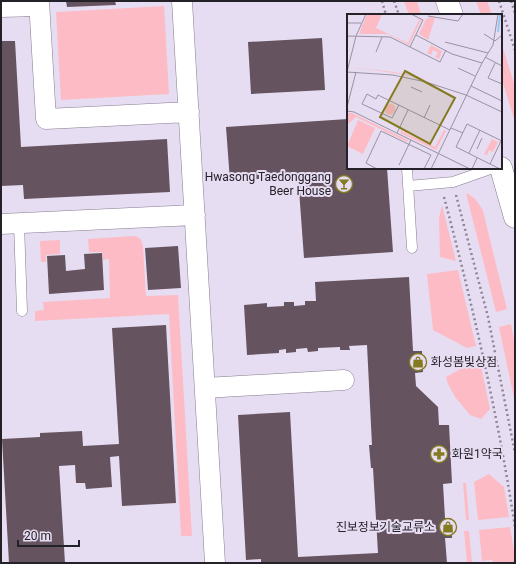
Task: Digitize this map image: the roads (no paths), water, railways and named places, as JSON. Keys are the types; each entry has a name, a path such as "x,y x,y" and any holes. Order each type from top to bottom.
{"main road":[{"path":"447,1 452,14"},
{"path":"501,169 515,217"}],"street":[{"path":"182,1 214,563"},
{"path":"1,7 39,3 46,119 189,112"},
{"path":"10,223 195,215"},
{"path":"204,388 344,380"}],"lane":[{"path":"407,169 412,248"},
{"path":"408,186 453,182 490,169"},
{"path":"10,223 22,311"}],"place":[{"name":"Hwasong Taedonggang Beer House","path":"344,184"},
{"name":"화성봄빛상점","path":"418,362"},
{"name":"화원1약국","path":"439,454"},
{"name":"진보정보기술교류소","path":"448,527"}]}
